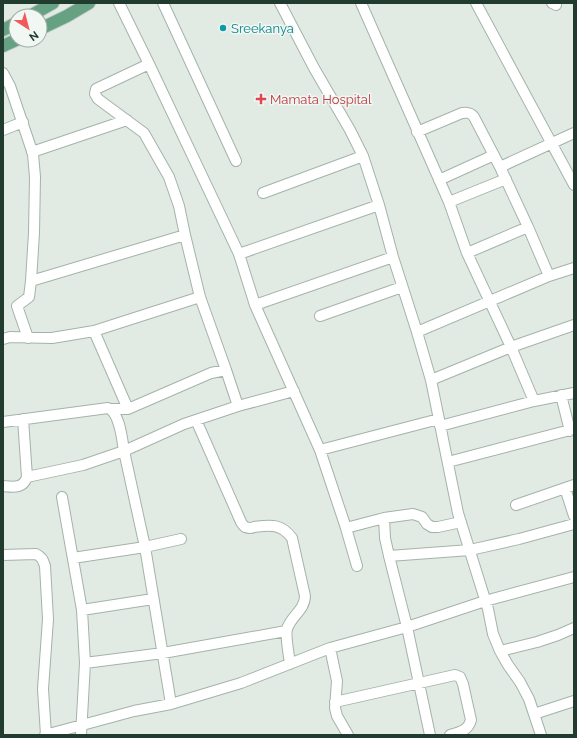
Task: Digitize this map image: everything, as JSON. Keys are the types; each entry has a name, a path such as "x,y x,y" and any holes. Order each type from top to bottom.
{"main road":[{"path":"44,8 53,3"},
{"path":"48,25 89,3"}],"street":[{"path":"119,3 239,254 255,305 320,450 346,528 356,566"},
{"path":"163,3 236,161"},
{"path":"280,3 363,156 431,380 458,513 485,601 493,634 508,665 520,682 529,699 541,735"},
{"path":"361,3 449,202 467,253 511,347 534,401"},
{"path":"476,3 574,185"},
{"path":"149,64 96,89 94,94 98,99 144,132 169,177 178,206 200,297 238,406"},
{"path":"3,73 10,86 32,152 35,184 31,281 29,297 17,306 28,338"},
{"path":"417,132 462,113 466,112 474,117 506,179 549,276"},
{"path":"32,152 128,120"},
{"path":"3,130 22,122"},
{"path":"500,167 574,133"},
{"path":"439,180 494,155"},
{"path":"263,193 363,156"},
{"path":"449,202 506,179"},
{"path":"239,254 379,205"},
{"path":"467,253 528,227"},
{"path":"31,281 185,235"},
{"path":"255,305 393,257"},
{"path":"417,332 549,276 574,268"},
{"path":"320,316 402,287"},
{"path":"3,338 52,338 94,331 200,297"},
{"path":"431,380 511,347 574,325"},
{"path":"94,331 128,409"},
{"path":"3,422 108,408 128,409 211,373 226,370"},
{"path":"27,477 82,465 124,451 184,424 238,406 294,391"},
{"path":"320,450 574,392"},
{"path":"448,462 572,430 561,395"},
{"path":"112,409 118,420 145,547 171,704"},
{"path":"3,486 21,485 25,482 27,477 23,419"},
{"path":"196,420 244,526 250,528 270,525 284,529 292,538 305,601 303,606 289,624 286,631 290,664"},
{"path":"516,505 570,487 574,516"},
{"path":"62,498 82,610 86,663 81,730"},
{"path":"346,528 384,518 412,514 422,517 427,524 432,527 461,522"},
{"path":"384,518 389,556 407,627 430,735"},
{"path":"389,556 470,550 519,539 574,524"},
{"path":"73,558 145,547 181,539"},
{"path":"3,555 36,554 43,560 45,566 48,619 43,693 46,735 81,730 134,711 171,704 241,683 330,648 407,627 485,601 574,577"},
{"path":"82,610 154,599"},
{"path":"500,650 537,642 574,628"},
{"path":"86,663 163,653 286,631"},
{"path":"330,648 337,681 335,708 337,716 348,735"},
{"path":"335,702 455,675 460,677 463,684 471,720 469,725 464,730 450,735"},
{"path":"534,714 574,701"}],"place":[{"name":"Sreekanya","path":"223,28"},
{"name":"Mamata Hospital","path":"261,99"}]}
